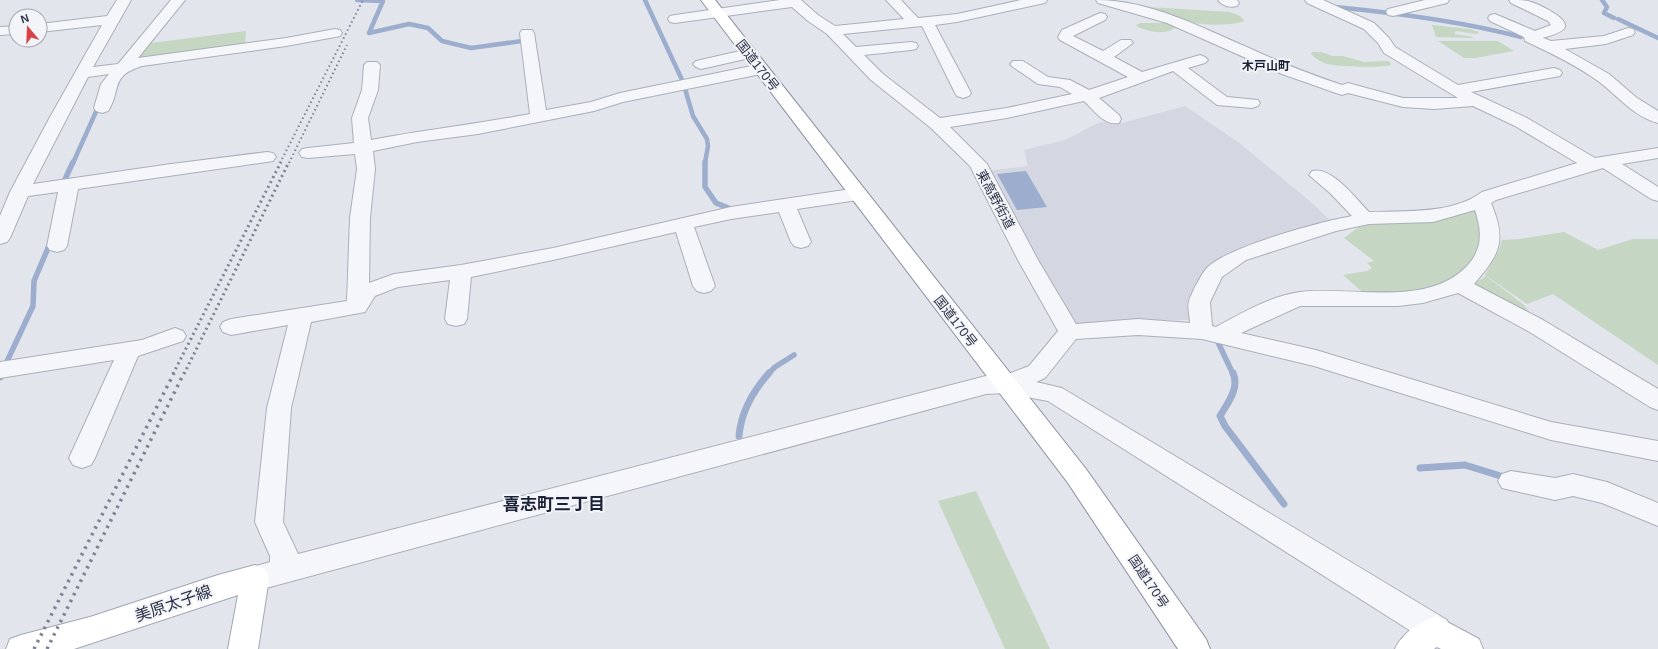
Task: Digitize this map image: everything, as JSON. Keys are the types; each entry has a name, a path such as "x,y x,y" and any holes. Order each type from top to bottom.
{"main road":[{"name":"国道170号","path":"713,6 1077,476 1195,649"},
{"path":"243,649 255,578"},
{"name":"美原太子線","path":"21,649 90,631 218,588 255,578"},
{"path":"1410,649 1436,630 1468,649"}],"street":[{"path":"0,238 19,193 82,73 124,0"},
{"path":"102,108 109,84 119,68 178,0"},
{"path":"893,0 921,23 962,93"},
{"path":"1103,0 1172,20 1287,70 1342,90 1348,88 1394,101 1445,104 1474,101"},
{"path":"1312,0 1369,26 1384,40 1389,50 1474,101 1521,122 1658,195"},
{"path":"1393,12 1442,0"},
{"path":"1516,0 1553,18 1558,24 1558,27 1530,38 1549,46 1603,77 1631,101 1658,118"},
{"path":"675,19 713,6 794,1"},
{"name":"東高野街道","path":"794,1 813,18 832,31 877,77 937,124 978,164 1028,260 1070,332"},
{"path":"832,31 921,23 962,17 1028,1"},
{"path":"947,6 962,17"},
{"path":"1100,17 1066,33 1065,37 1142,78"},
{"path":"1495,18 1534,36"},
{"path":"48,27 113,20"},
{"path":"1549,46 1612,43 1628,32"},
{"path":"82,73 119,68 141,62 286,42 335,33"},
{"path":"526,33 539,116"},
{"path":"1055,49 1073,41"},
{"path":"1104,57 1126,43"},
{"path":"854,52 911,46"},
{"path":"937,124 1007,113 1088,96 1104,92 1160,70 1200,60"},
{"path":"701,64 755,61"},
{"path":"308,153 452,133 539,116 755,61"},
{"path":"1018,64 1044,81 1064,83 1088,96 1113,119"},
{"path":"358,303 360,218 366,169 360,118 370,90 372,65"},
{"path":"1176,66 1221,106 1252,103"},
{"path":"1455,90 1554,73"},
{"path":"1211,333 1199,302 1214,273 1239,256 1331,226 1365,219 1433,216 1481,202 1489,196 1599,163 1658,153"},
{"path":"0,196 171,169 266,157"},
{"path":"1318,175 1338,190 1365,219"},
{"path":"57,246 64,185"},
{"path":"231,327 357,307 358,303 368,291 394,281 461,272 553,254 683,223 785,204 858,194"},
{"path":"1211,333 1262,312 1301,299 1390,300 1432,294 1459,286 1475,272 1486,254 1492,236 1489,222 1481,202"},
{"path":"785,204 801,242"},
{"path":"683,223 704,286"},
{"path":"456,319 461,272"},
{"path":"1459,286 1493,301 1546,331 1658,401"},
{"path":"283,570 284,554 277,543 269,522 279,408 301,317"},
{"path":"1005,384 1037,372 1070,332 1138,327 1211,333 1316,358 1551,430 1658,451"},
{"path":"0,370 145,347 175,336"},
{"path":"82,458 130,349"},
{"path":"255,578 986,385 1005,384 1054,394 1436,630"},
{"path":"1512,481 1555,489 1573,485 1608,493 1658,515"}],"shaded area":[{"path":"1185,106 1238,142 1311,202 1334,224 1230,254 1193,320 1136,321 1081,327 1069,320 986,171 1028,166 1024,150 1065,140 1098,123 1112,120 1122,123"}],"green space":[{"path":"1148,7 1230,12 1240,16 1245,21 1221,25 1196,23 1170,18 1147,11"},
{"path":"1140,23 1170,23 1177,26 1168,31 1153,32 1142,29 1136,25"},
{"path":"1432,25 1469,29 1479,32 1477,34 1456,31 1454,34 1474,37 1471,38 1436,37"},
{"path":"246,31 245,46 132,60 143,44"},
{"path":"1438,41 1498,41 1514,51 1475,58 1464,58"},
{"path":"1312,52 1321,52 1333,56 1343,56 1364,62 1387,61 1390,62 1391,65 1368,67 1329,64 1317,59 1311,54"},
{"path":"1478,209 1486,235 1467,274 1428,291 1368,297 1343,275 1367,271 1372,268 1367,263 1374,261 1344,238 1359,227 1368,225 1432,221"},
{"path":"1564,232 1598,250 1633,239 1658,239 1658,365 1553,294 1527,304 1485,275 1499,250 1502,240 1520,239"},
{"path":"1486,276 1523,304 1542,327 1468,287"},
{"path":"976,491 1050,649 1005,649 938,501"}],"water":[{"path":"1026,171 1047,207 1017,210 997,174"}],"waterway":[{"path":"357,0 383,1 369,33 409,24 428,28 442,41 471,48 529,40"},
{"path":"645,0 683,82 693,116 707,139 708,146 705,163"},
{"path":"1602,0 1607,7 1604,13 1614,18"},
{"path":"1335,7 1428,18 1475,26 1521,37"},
{"path":"1618,19 1658,38"},
{"path":"73,163 99,105"},
{"path":"62,186 73,162"},
{"path":"705,163 705,187 716,203 731,209"},
{"path":"1,374 33,306 34,281 51,241"},
{"path":"1216,338 1233,374"},
{"path":"769,373 775,367 794,355"},
{"path":"0,377 1,373"},
{"path":"739,436 745,410 758,387 769,373"},
{"path":"1233,373 1235,379 1234,390 1220,416 1225,426 1284,504"},
{"path":"1420,468 1465,465 1507,478"}],"railway":[{"path":"280,163 363,0"},
{"path":"289,163 347,45"},
{"path":"173,374 281,162"},
{"path":"184,374 289,162"},
{"path":"34,649 174,373"},
{"path":"47,649 184,373"}],"district":[{"name":"木戸山町","path":"1266,66"},
{"name":"喜志町三丁目","path":"554,504"}]}
